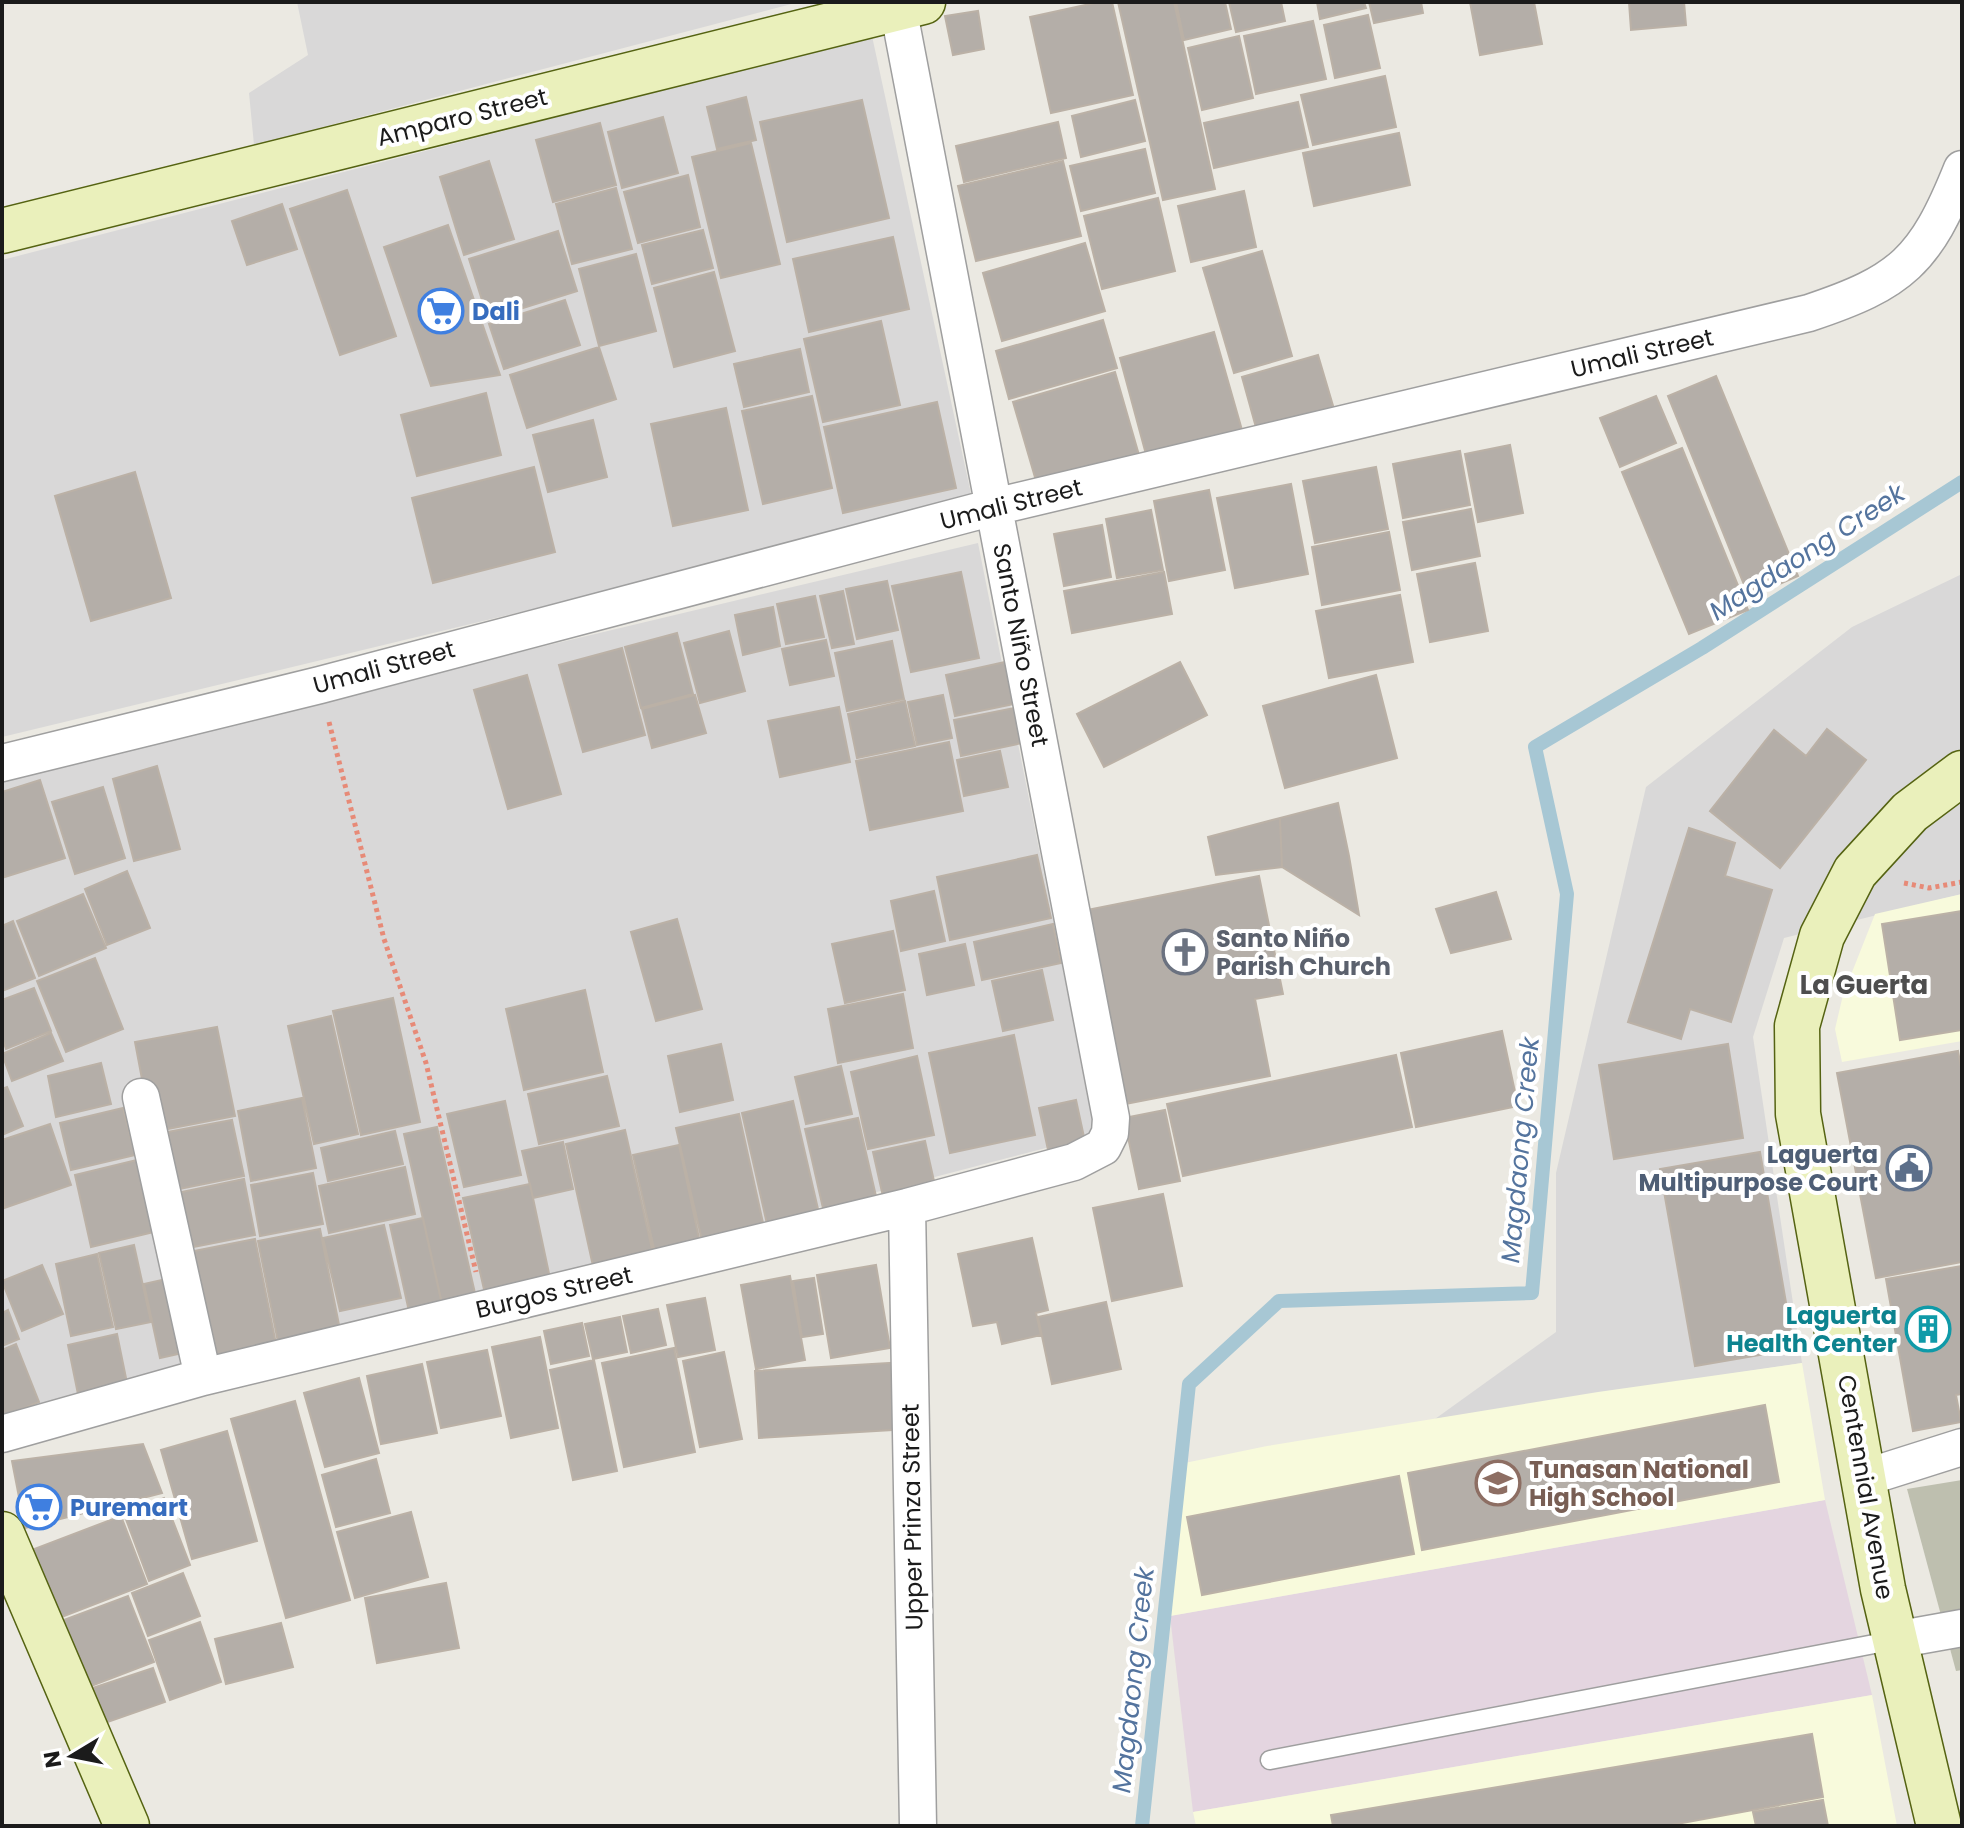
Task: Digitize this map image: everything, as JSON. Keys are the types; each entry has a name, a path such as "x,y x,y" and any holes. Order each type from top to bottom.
{"street":[{"name":"Amparo Street","path":"2,231 906,4"},
{"name":"Santo Niño Street","path":"906,4 994,507 1111,1118 1110,1133 1103,1147"},
{"name":"Umali Street","path":"2,763 320,685 994,507 1809,313 1866,294 1914,259 1942,219 1962,169"},
{"name":"Centennial Avenue","path":"1939,1826 1895,1640 1798,1114 1797,1026 1822,936 1855,872 1910,812 1962,773"},
{"path":"141,1097 203,1377"},
{"name":"Burgos Street","path":"2,1434 203,1377 907,1207 1074,1162 1103,1147"},
{"name":"Upper Prinza Street","path":"907,1207 918,1826"},
{"path":"1864,1478 1962,1447"},
{"path":"2,1534 127,1826"},
{"path":"1895,1640 1962,1628"}],"lane":[{"path":"1270,1760 1895,1640"}],"path":[{"path":"320,685 384,939 426,1063 484,1308"}],"shaded area":[{"path":"297,2 799,2 254,145 249,93 308,55"},
{"path":"872,36 973,503 2,737 2,260"},
{"path":"978,543 1096,1135 2,1420 2,775"},
{"path":"1962,574 1962,894 1784,938 1753,1037 1802,1363 1435,1419 1556,1332 1556,1173 1646,787 1852,627"},
{"path":"1962,894 1962,1041 1842,1062 1835,1029 1843,995 1875,914"},
{"name":"Tunasan National High School","path":"1802,1363 1825,1500 1170,1616 1175,1465 1267,1446 1598,1392"},
{"path":"1962,1480 1962,1670 1956,1671 1907,1489"},
{"path":"1825,1500 1872,1695 1193,1812 1170,1616"},
{"path":"1872,1695 1897,1826 1196,1826 1193,1812"}],"building":[{"path":"1112,2 1133,95 1051,113 1030,17"},
{"path":"1118,2 1174,2 1215,189 1163,200"},
{"path":"1176,2 1225,2 1231,29 1184,40"},
{"path":"1229,2 1281,2 1285,21 1236,32"},
{"path":"1317,2 1364,2 1366,8 1320,19"},
{"path":"1369,2 1421,2 1423,13 1374,23"},
{"path":"1470,2 1534,2 1542,44 1480,55"},
{"path":"1629,2 1684,2 1686,25 1631,30"},
{"path":"978,11 984,49 953,55 945,16"},
{"path":"1368,15 1380,68 1335,78 1324,25"},
{"path":"1313,21 1326,79 1256,94 1244,36"},
{"path":"1239,36 1253,98 1202,110 1188,48"},
{"path":"1385,76 1396,127 1313,145 1301,95"},
{"path":"746,97 756,140 717,149 707,107"},
{"path":"862,100 889,218 787,242 760,122"},
{"path":"1135,100 1145,141 1081,157 1072,116"},
{"path":"1298,102 1308,147 1214,168 1204,123"},
{"path":"663,117 678,173 622,188 608,132"},
{"path":"1058,122 1066,158 964,182 956,146"},
{"path":"600,123 616,185 553,202 536,140"},
{"path":"1399,133 1410,185 1314,206 1303,153"},
{"path":"751,143 780,264 721,278 692,157"},
{"path":"1145,149 1155,193 1081,211 1070,166"},
{"path":"489,161 514,239 464,255 440,177"},
{"path":"1063,161 1081,236 976,261 958,186"},
{"path":"688,175 700,227 638,243 624,192"},
{"path":"616,188 632,249 572,264 556,204"},
{"path":"347,190 396,336 340,355 290,209"},
{"path":"1244,191 1256,247 1191,262 1178,206"},
{"path":"1158,198 1175,271 1102,289 1084,216"},
{"path":"282,204 297,249 247,265 232,221"},
{"name":"Dali","path":"448,225 500,375 431,386 384,247"},
{"path":"703,230 713,268 652,284 642,245"},
{"path":"558,231 577,291 488,319 469,259"},
{"path":"893,237 909,309 809,332 793,259"},
{"path":"1085,243 1105,311 1002,341 983,273"},
{"path":"1262,251 1292,356 1234,373 1203,268"},
{"path":"636,254 656,331 599,346 579,269"},
{"path":"714,272 735,351 674,367 654,288"},
{"path":"565,300 580,345 504,369 489,324"},
{"path":"1103,320 1117,368 1009,399 996,351"},
{"path":"881,321 900,405 823,422 804,339"},
{"path":"1214,332 1242,430 1147,458 1120,358"},
{"path":"599,347 616,399 527,428 510,375"},
{"path":"800,349 809,392 744,407 734,364"},
{"path":"1318,355 1334,409 1257,431 1242,377"},
{"path":"1115,372 1141,462 1039,491 1013,402"},
{"path":"1716,376 1798,576 1749,597 1668,396"},
{"path":"486,393 501,455 417,476 401,415"},
{"path":"812,396 832,488 763,504 742,411"},
{"path":"1656,396 1676,443 1620,467 1600,418"},
{"path":"937,402 956,488 843,513 824,427"},
{"path":"726,408 748,510 673,526 651,424"},
{"path":"593,420 607,477 548,492 533,435"},
{"path":"1510,445 1523,513 1478,522 1465,454"},
{"path":"1682,448 1748,610 1689,634 1622,472"},
{"path":"1460,451 1470,505 1403,518 1393,464"},
{"path":"534,467 555,552 433,583 412,498"},
{"path":"1376,467 1388,529 1315,543 1303,481"},
{"path":"135,472 171,598 91,621 55,496"},
{"path":"1291,484 1308,574 1235,588 1217,498"},
{"path":"1209,490 1225,570 1169,581 1154,501"},
{"path":"1471,509 1480,556 1412,570 1403,522"},
{"path":"1151,510 1163,570 1117,578 1106,519"},
{"path":"1102,525 1111,577 1064,586 1054,534"},
{"path":"1389,532 1400,590 1322,605 1312,547"},
{"path":"1475,563 1488,631 1430,642 1417,574"},
{"path":"961,572 979,658 911,672 892,586"},
{"path":"1164,572 1172,614 1072,633 1064,591"},
{"path":"887,581 898,630 857,639 846,589"},
{"path":"843,591 854,644 832,648 820,596"},
{"path":"1400,595 1413,662 1329,678 1316,611"},
{"path":"815,596 824,637 786,644 777,604"},
{"path":"773,607 780,646 743,655 735,615"},
{"path":"729,631 745,691 700,703 684,643"},
{"path":"677,633 693,694 641,708 625,647"},
{"path":"826,640 834,676 790,685 782,649"},
{"path":"892,641 904,699 847,711 835,653"},
{"path":"622,648 645,735 583,752 559,665"},
{"path":"1005,662 1014,704 955,716 946,675"},
{"path":"1180,662 1207,715 1104,767 1077,714"},
{"path":"527,675 561,794 508,809 474,690"},
{"path":"1376,675 1397,758 1285,788 1263,706"},
{"path":"695,695 706,733 652,748 642,709"},
{"path":"943,695 952,738 917,745 908,702"},
{"path":"905,701 915,746 857,758 848,714"},
{"path":"839,707 850,762 780,777 768,721"},
{"path":"1019,707 1027,742 961,756 954,720"},
{"path":"1827,729 1866,760 1780,868 1710,811 1774,730 1806,756"},
{"path":"949,742 963,811 870,830 856,761"},
{"path":"1000,751 1008,787 964,796 957,760"},
{"path":"157,766 180,849 134,861 113,779"},
{"path":"40,780 65,858 2,878 2,792"},
{"path":"103,787 125,858 75,874 52,802"},
{"path":"1338,803 1359,915 1282,867 1280,818"},
{"path":"1280,818 1282,867 1216,875 1208,837"},
{"path":"1689,828 1735,843 1725,876 1772,890 1731,1022 1690,1009 1681,1039 1628,1022"},
{"path":"1037,855 1051,918 950,940 937,877"},
{"path":"127,871 150,928 107,945 85,889"},
{"name":"Santo Niño Parish Church","path":"1259,876 1283,994 1255,999 1270,1076 1125,1104 1087,910"},
{"path":"934,891 945,941 901,951 891,901"},
{"path":"1496,892 1511,939 1451,953 1436,909"},
{"path":"83,894 106,948 39,976 17,921"},
{"path":"1962,911 1962,1030 1900,1040 1882,924"},
{"path":"677,919 702,1009 656,1021 631,932"},
{"path":"13,921 35,978 2,991 2,926"},
{"path":"1053,924 1061,963 982,980 974,942"},
{"path":"893,931 905,990 845,1003 832,944"},
{"path":"965,944 974,985 927,995 919,954"},
{"path":"95,958 123,1029 66,1052 37,981"},
{"path":"1042,970 1053,1020 1003,1031 992,981"},
{"path":"34,988 51,1031 6,1049 2,1037 2,1000"},
{"path":"585,990 603,1072 524,1090 506,1009"},
{"path":"903,994 913,1048 838,1063 828,1009"},
{"path":"393,998 420,1122 361,1135 333,1011"},
{"path":"331,1016 358,1134 314,1144 288,1026"},
{"path":"217,1027 235,1116 152,1132 135,1042"},
{"path":"1502,1031 1518,1106 1416,1127 1401,1053"},
{"path":"51,1033 63,1061 12,1081 2,1054"},
{"path":"1014,1035 1035,1135 950,1153 929,1053"},
{"path":"721,1044 733,1100 680,1112 668,1056"},
{"path":"1728,1044 1743,1138 1614,1159 1599,1065"},
{"name":"Laguerta Multipurpose Court","path":"1958,1051 1962,1072 1962,1262 1876,1278 1837,1073"},
{"path":"1396,1055 1412,1127 1183,1176 1167,1104"},
{"path":"917,1056 934,1135 868,1149 851,1072"},
{"path":"101,1063 111,1104 56,1117 48,1076"},
{"path":"841,1066 852,1114 806,1124 795,1077"},
{"path":"607,1076 619,1126 539,1144 528,1094"},
{"path":"7,1087 23,1126 2,1135 2,1089"},
{"path":"302,1098 316,1168 251,1181 238,1111"},
{"path":"1076,1100 1087,1151 1050,1159 1039,1108"},
{"path":"505,1101 521,1175 464,1187 447,1114"},
{"path":"793,1101 821,1222 769,1233 742,1113"},
{"path":"123,1108 135,1155 71,1170 60,1123"},
{"path":"1165,1110 1180,1181 1139,1189 1124,1118"},
{"path":"739,1114 765,1232 703,1245 676,1128"},
{"path":"858,1118 878,1205 825,1217 805,1129"},
{"path":"232,1120 244,1176 174,1190 162,1133"},
{"path":"50,1124 71,1185 4,1208 2,1140"},
{"path":"437,1127 477,1302 443,1309 404,1134"},
{"path":"625,1130 655,1262 595,1275 566,1144"},
{"path":"395,1131 403,1164 328,1181 321,1148"},
{"path":"925,1141 936,1190 884,1201 873,1152"},
{"path":"563,1142 573,1189 533,1198 522,1151"},
{"path":"679,1145 702,1252 657,1262 633,1155"},
{"path":"1760,1152 1794,1349 1695,1366 1660,1169"},
{"path":"141,1159 158,1231 91,1247 75,1175"},
{"path":"405,1167 415,1214 329,1233 319,1186"},
{"path":"313,1173 323,1224 260,1236 251,1185"},
{"path":"244,1179 255,1235 188,1248 177,1193"},
{"path":"530,1184 551,1283 486,1298 463,1198"},
{"path":"1163,1194 1182,1286 1112,1301 1093,1208"},
{"path":"423,1218 443,1308 410,1316 390,1225"},
{"path":"384,1225 401,1298 340,1311 323,1238"},
{"path":"320,1229 340,1330 278,1342 258,1241"},
{"path":"1032,1238 1048,1310 1036,1313 1041,1335 1002,1344 997,1322 973,1326 958,1254"},
{"path":"255,1239 277,1349 210,1362 189,1252"},
{"path":"134,1245 151,1322 116,1329 99,1253"},
{"path":"97,1254 113,1327 71,1336 56,1264"},
{"path":"42,1265 63,1314 22,1331 2,1281"},
{"path":"876,1265 890,1348 831,1358 817,1275"},
{"name":"Laguerta Health Center","path":"1962,1266 1962,1394 1956,1395 1961,1422 1913,1431 1886,1279"},
{"path":"180,1276 196,1350 160,1358 144,1284"},
{"path":"790,1276 805,1360 756,1369 741,1285"},
{"path":"814,1278 823,1334 802,1337 793,1281"},
{"path":"705,1298 715,1350 678,1357 667,1305"},
{"path":"1106,1302 1121,1369 1052,1384 1038,1317"},
{"path":"658,1309 666,1345 631,1353 623,1316"},
{"path":"8,1310 19,1339 2,1346 2,1313"},
{"path":"620,1317 627,1352 593,1359 585,1324"},
{"path":"582,1323 589,1356 551,1364 544,1331"},
{"path":"117,1334 127,1383 78,1394 68,1345"},
{"path":"540,1337 558,1428 511,1438 492,1347"},
{"path":"16,1344 39,1402 2,1417 2,1350"},
{"path":"674,1348 695,1452 624,1467 602,1363"},
{"path":"487,1350 501,1416 441,1428 427,1362"},
{"path":"724,1352 742,1439 700,1447 683,1361"},
{"path":"594,1360 617,1471 573,1480 550,1370"},
{"path":"905,1362 909,1429 759,1438 755,1371"},
{"path":"422,1364 437,1433 381,1444 367,1376"},
{"path":"359,1378 379,1453 325,1467 304,1393"},
{"path":"295,1401 350,1600 286,1618 231,1419"},
{"path":"1765,1405 1779,1482 1422,1550 1408,1473"},
{"path":"227,1431 257,1541 192,1559 161,1450"},
{"path":"143,1444 162,1493 25,1528 12,1461"},
{"path":"376,1459 390,1513 336,1527 322,1475"},
{"path":"1399,1476 1414,1554 1202,1595 1187,1517"},
{"path":"164,1498 190,1565 149,1581 124,1514"},
{"path":"411,1512 428,1577 355,1598 337,1532"},
{"path":"121,1516 147,1584 54,1620 29,1551"},
{"path":"183,1573 200,1616 148,1636 132,1593"},
{"path":"446,1583 459,1648 377,1663 365,1598"},
{"path":"128,1596 154,1662 86,1688 61,1621"},
{"path":"200,1622 221,1682 170,1700 149,1640"},
{"path":"281,1623 293,1667 226,1684 215,1639"},
{"path":"153,1668 165,1702 99,1725 87,1690"},
{"path":"1812,1734 1823,1797 1666,1826 1333,1826 1331,1815"},
{"path":"1823,1800 1828,1826 1756,1826 1753,1812"}],"waterway":[{"name":"Magdaong Creek","path":"1142,1826 1189,1384 1279,1301 1532,1293 1567,894 1535,747 1702,648 1962,482"}],"place":[{"name":"Dali","path":"441,311"},
{"name":"Santo Niño Parish Church","path":"1185,952"},
{"name":"Laguerta Multipurpose Court","path":"1909,1168"},
{"name":"Laguerta Health Center","path":"1928,1329"},
{"name":"Tunasan National High School","path":"1498,1483"},
{"name":"Puremart","path":"39,1507"}],"district":[{"name":"La Guerta","path":"1864,985"}]}
